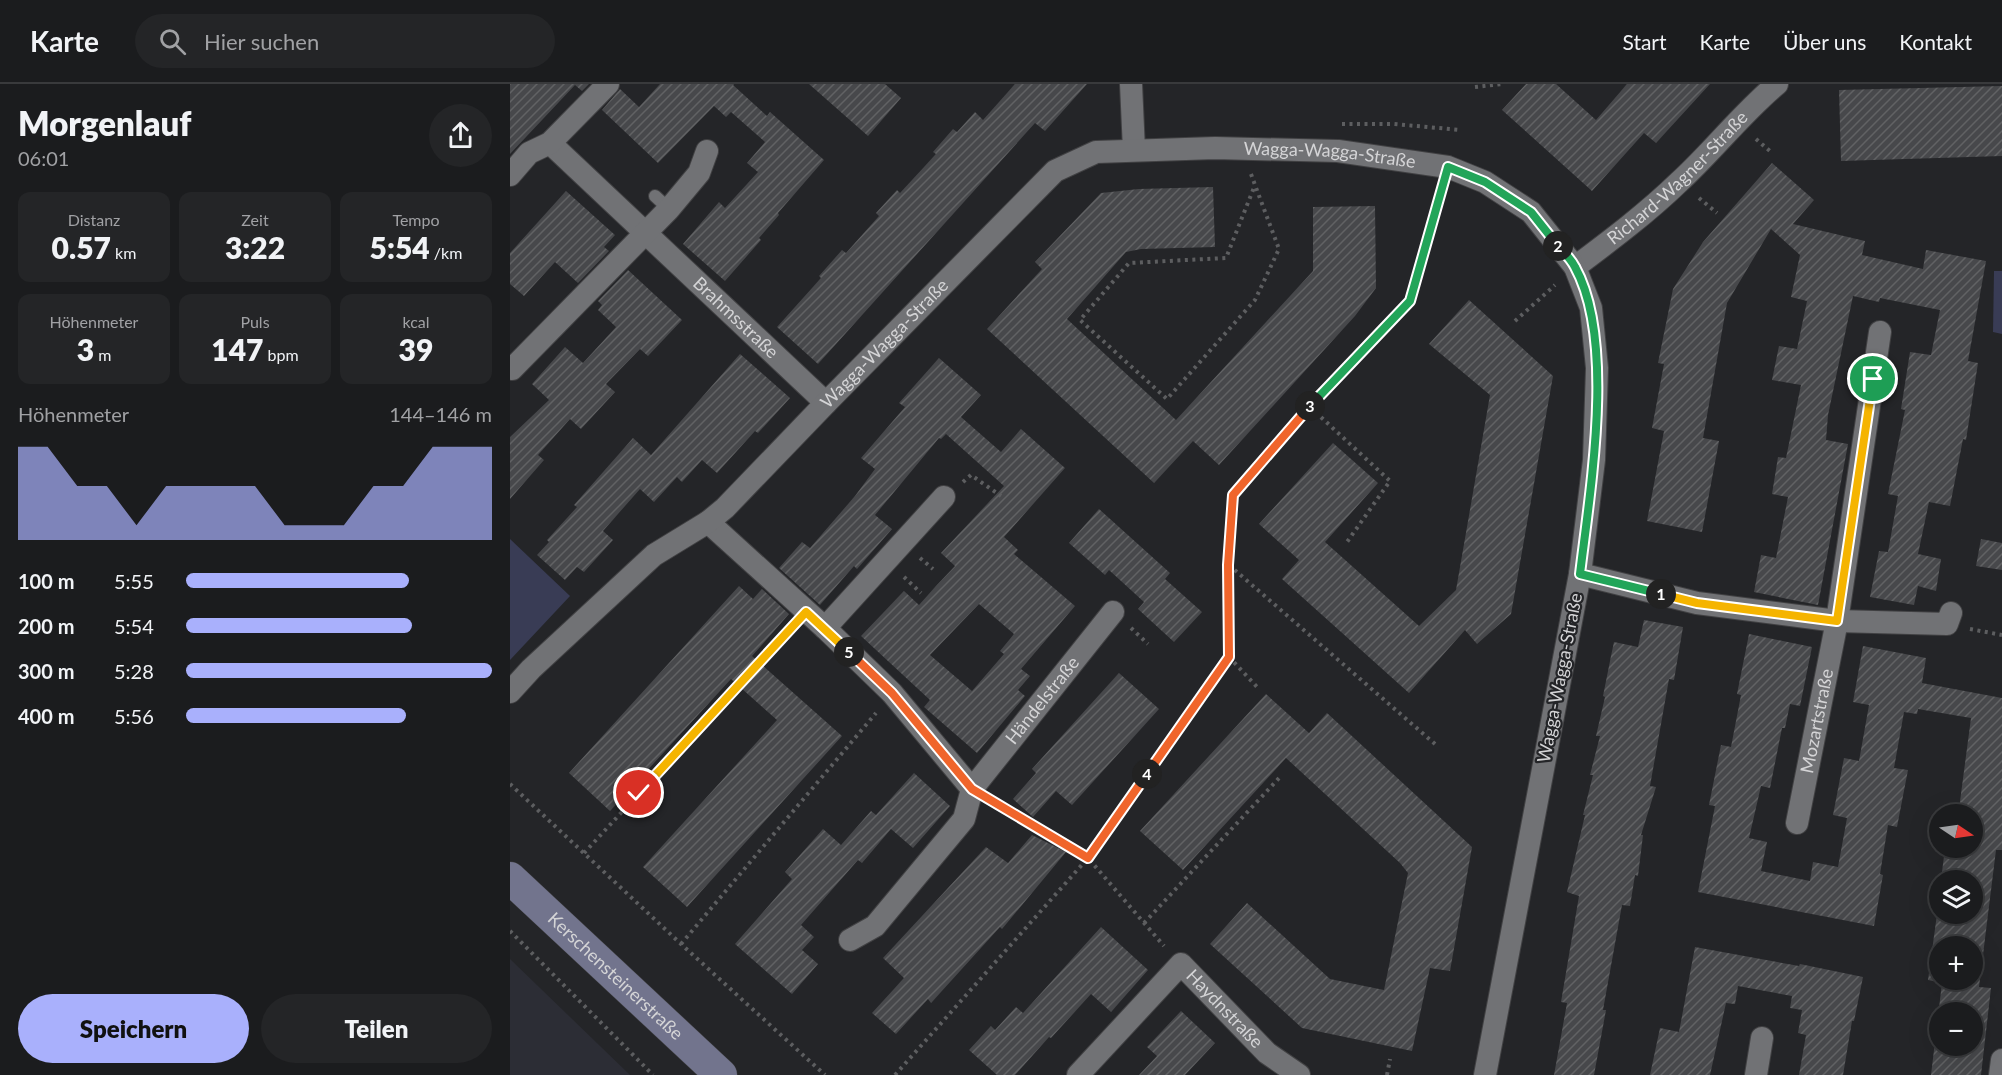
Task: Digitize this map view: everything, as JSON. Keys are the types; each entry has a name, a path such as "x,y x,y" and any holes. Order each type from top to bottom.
{"street":[{"path":"510,175 529,153 550,143 608,84"},
{"path":"1131,84 1134,150"},
{"name":"Richard-Wagner-Straße","path":"1575,267 1616,237 1680,182 1755,102 1777,84"},
{"name":"Brahmsstraße","path":"550,143 826,403"},
{"name":"Wagga-Wagga-Straße","path":"510,692 531,669 654,555 708,522 725,508 1055,171 1096,152 1242,148 1338,151 1448,167 1485,182 1531,212 1575,267 1591,308 1597,369 1594,460 1580,574 1485,1075"},
{"path":"512,369 644,232 662,203 699,173 708,151"},
{"name":"Mozartstraße","path":"1797,824 1837,621 1880,332"},
{"path":"825,628 944,497"},
{"path":"708,522 825,628 892,693 972,789"},
{"path":"1580,574 1697,603 1837,621 1947,624 1951,613"},
{"name":"Händelstraße","path":"850,940 875,926 964,819 972,789 1113,612"},
{"name":"Kerschensteinerstraße","path":"510,878 721,1075"},
{"name":"Haydnstraße","path":"1078,1075 1181,964 1267,1053 1299,1075"},
{"path":"1756,1075 1762,1038"},
{"path":"2000,1075 2002,1060"}],"path":[{"path":"1475,87 1502,84"},
{"path":"1242,148 1279,249 1255,300 1167,399 1080,320 1130,263 1226,258 1255,185"},
{"path":"895,1075 1088,858 1229,657 1228,565 1233,495 1310,407 1410,301 1448,167"},
{"path":"1515,321 1575,267"},
{"path":"1310,407 1390,481 1347,542"},
{"path":"1228,565 1435,744"},
{"path":"584,853 806,612"},
{"path":"1229,657 1258,688"},
{"path":"681,944 892,693"},
{"path":"1144,923 1280,777"},
{"path":"510,784 825,1075"},
{"path":"972,789 1088,858"},
{"name":"Haydnstraße","path":"1088,858 1181,964"},
{"path":"510,931 653,1075"},
{"path":"1388,1075 1390,1059"}],"shaded area":[{"path":"1994,271 2002,271 2002,334 1993,332"},
{"path":"510,539 570,596 510,660"},
{"path":"510,959 630,1075 510,1075"}],"building":[{"path":"510,84 589,84 582,91 575,85 510,154"},
{"path":"660,84 734,84 767,116 770,112 824,160 778,213 779,215 759,238 761,240 725,281 683,244 719,202 725,208 758,172 747,163 765,142 731,112 726,117 714,106 658,163 602,110 620,89 639,107"},
{"path":"809,84 885,84 901,98 868,136"},
{"path":"1015,84 1087,84 1045,131 1035,123 818,364 777,327 821,278 819,276 842,250 846,253 879,216 876,213 897,190 900,193 936,154 933,152 953,129 957,132 975,112 983,120"},
{"path":"1526,84 1556,84 1596,120 1627,84 1710,84 1656,143 1644,133 1592,191 1502,110"},
{"path":"2002,86 2002,156 1841,161 1839,90"},
{"path":"1772,163 1814,200 1793,224 1865,241 1862,255 1923,269 1926,250 1986,261 1968,361 1978,363 1966,440 1963,439 1950,506 1929,502 1918,554 1941,559 1936,591 1918,586 1914,605 1870,597 1879,551 1888,552 1898,496 1888,494 1905,410 1901,409 1910,352 1931,355 1940,310 1880,298 1879,302 1853,296 1828,415 1826,440 1848,444 1818,605 1754,592 1761,555 1776,558 1788,497 1772,494 1778,457 1786,458 1801,385 1772,380 1779,346 1797,349 1807,301 1791,297 1800,255 1771,229 1727,303 1703,438 1719,441 1702,532 1647,521 1664,431 1652,428 1664,364 1658,363 1673,289 1703,242"},
{"path":"1213,187 1215,247 1141,249 1126,252 1067,319 1176,420 1313,271 1313,207 1375,206 1376,288 1355,316 1219,465 1193,441 1154,483 987,329 1042,269 1035,262 1101,193 1139,189"},
{"path":"566,191 615,235 604,247 609,251 578,283 555,262 524,296 510,284 510,253"},
{"path":"628,270 682,320 648,356 640,349 606,384 615,392 581,429 570,419 538,455 544,460 510,499 510,437 549,400 532,384 565,347 583,363 616,327 598,310 602,305 598,301"},
{"path":"1469,300 1553,376 1511,614 1477,644 1465,630 1409,693 1282,579 1299,560 1259,524 1333,443 1378,483 1325,542 1419,626 1456,590 1490,395 1429,344"},
{"path":"740,354 790,398 758,433 755,431 717,473 702,460 682,482 677,477 654,502 640,489 603,531 613,540 584,572 577,567 565,580 537,555 549,542 547,540 577,507 574,505 633,438 651,455"},
{"path":"939,358 981,395 961,417 1001,452 1021,429 1065,468 1004,537 1018,550 1014,554 1075,606 1021,669 1030,676 1018,690 1025,696 977,753 924,707 930,700 861,636 904,591 919,605 955,566 941,553 1004,486 946,434 941,439 939,438 875,515 892,529 857,569 854,566 820,605 779,568 802,542 810,548 875,469 861,458 905,407 899,403","holes":["979,604 1014,634 1000,651 1004,654 972,691 930,655"]},
{"path":"1099,509 1170,573 1165,579 1202,612 1174,642 1138,609 1144,602 1109,570 1105,575 1069,543"},
{"path":"1981,539 2002,543 2002,570 1976,566"},
{"path":"739,586 753,599 762,589 789,614 752,656 842,736 687,907 643,867 777,720 731,679 610,811 569,773"},
{"path":"1644,620 1683,627 1674,680 1669,679 1650,786 1656,787 1641,835 1643,835 1638,876 1635,875 1630,906 1622,905 1594,1075 1554,1075 1567,1003 1561,1002 1579,896 1567,892 1593,775 1590,775 1600,736 1596,736 1605,697 1603,696 1614,642 1638,647"},
{"path":"1749,634 1812,647 1800,706 1790,704 1785,728 1782,728 1770,788 1761,786 1749,838 1767,842 1761,871 1810,881 1813,862 1838,867 1847,818 1833,815 1844,758 1859,761 1869,705 1853,702 1863,646 1926,658 1922,683 2002,698 2002,850 1996,850 1983,955 1983,936 1934,936 1936,924 1983,924 1983,870 1942,870 1944,858 1983,858 1983,804 1960,804 1971,718 1918,709 1917,714 1904,712 1894,768 1908,770 1897,827 1888,825 1880,874 1883,875 1874,926 1698,892 1715,806 1709,805 1721,745 1731,747 1741,695 1737,694"},
{"path":"1119,673 1159,709 1072,805 1056,791 1033,817 1013,799 1036,773 1032,769"},
{"path":"1266,694 1309,733 1327,713 1472,847 1450,971 1430,968 1412,1051 1302,1028 1210,944 1247,903 1330,979 1384,990 1408,873 1286,758 1183,870 1140,831"},
{"path":"914,773 950,806 913,848 891,829 862,863 858,860 801,925 814,937 802,950 818,964 792,994 735,944 792,879 785,872 823,829 841,845 871,811 876,815"},
{"path":"1032,835 1066,852 1002,929 1000,927 931,1003 928,999 896,1034 872,1013 904,978 883,958 986,847 1008,863"},
{"path":"1101,927 1148,970 1111,1012 1091,994 1015,1075 997,1075 969,1050 991,1026 995,1030 1016,1007 1023,1013"},
{"path":"1695,947 1863,977 1854,1021 1852,1021 1843,1075 1799,1075 1806,1035 1798,1033 1802,1010 1790,1008 1792,996 1738,986 1735,1004 1726,1003 1710,1075 1650,1075 1660,1028 1679,1032"},
{"path":"1991,988 1981,1075 1931,1075 1933,1056 1983,1056 1983,1002 1940,1002 1941,990"},
{"path":"1181,1011 1215,1043 1185,1075 1139,1075 1157,1056 1147,1047"}],"route":[{"path":"639,793 806,612 892,693 972,789 1088,858 1229,657 1228,565 1233,495 1310,407 1410,301 1448,167 1485,182 1531,212 1575,267 1591,308 1597,369 1596,414 1594,460 1580,574 1697,603 1837,621 1873,379"}]}
